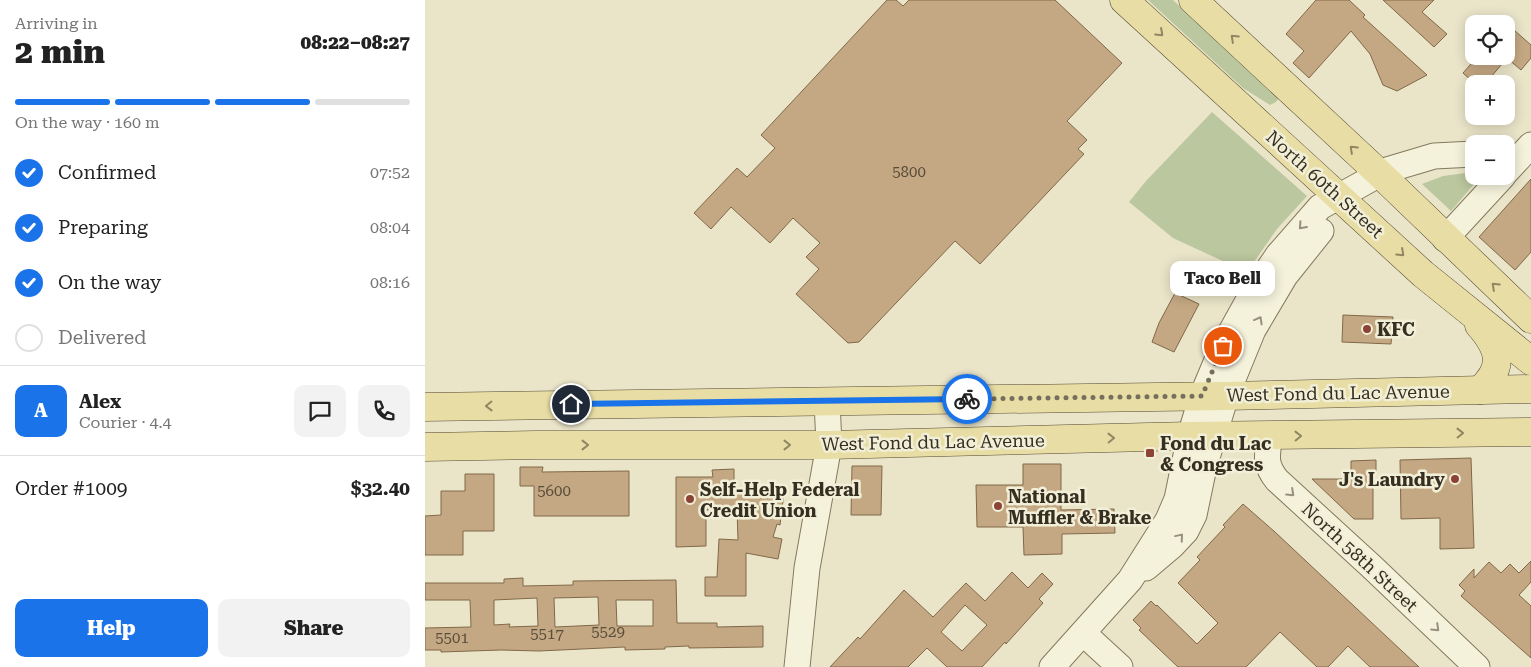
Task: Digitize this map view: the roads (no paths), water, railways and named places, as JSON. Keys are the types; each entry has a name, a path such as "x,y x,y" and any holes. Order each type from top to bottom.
{"main road":[{"name":"North 60th Street","path":"1124,0 1423,274 1531,361"},
{"path":"1193,0 1380,174 1445,239 1531,319"},
{"path":"1462,305 1489,337 1497,353 1497,362 1492,376 1480,390"},
{"name":"West Fond du Lac Avenue","path":"425,407 1214,396 1531,389"},
{"name":"West Fond du Lac Avenue","path":"425,447 829,445 1202,436 1531,432"}],"street":[{"path":"1515,160 1523,150"},
{"path":"1052,667 1129,580 1165,553 1185,530 1193,516 1204,467 1202,436 1214,396 1223,346 1253,292 1278,255 1320,207 1387,170 1434,156 1465,154"},
{"path":"1445,239 1495,185"},
{"path":"797,667 807,568 829,445 827,401"},
{"name":"North 58th Street","path":"1270,436 1267,457 1269,470 1277,480 1477,667"},
{"path":"1083,633 1120,667"}],"place":[{"name":"KFC","path":"1367,329"},
{"name":"Taco Bell","path":"1223,346"},
{"name":"Fond du Lac & Congress","path":"1150,453"},
{"name":"J's Laundry","path":"1455,479"},
{"name":"Self-Help Federal Credit Union","path":"690,499"},
{"name":"National Muffler & Brake","path":"998,506"}]}
